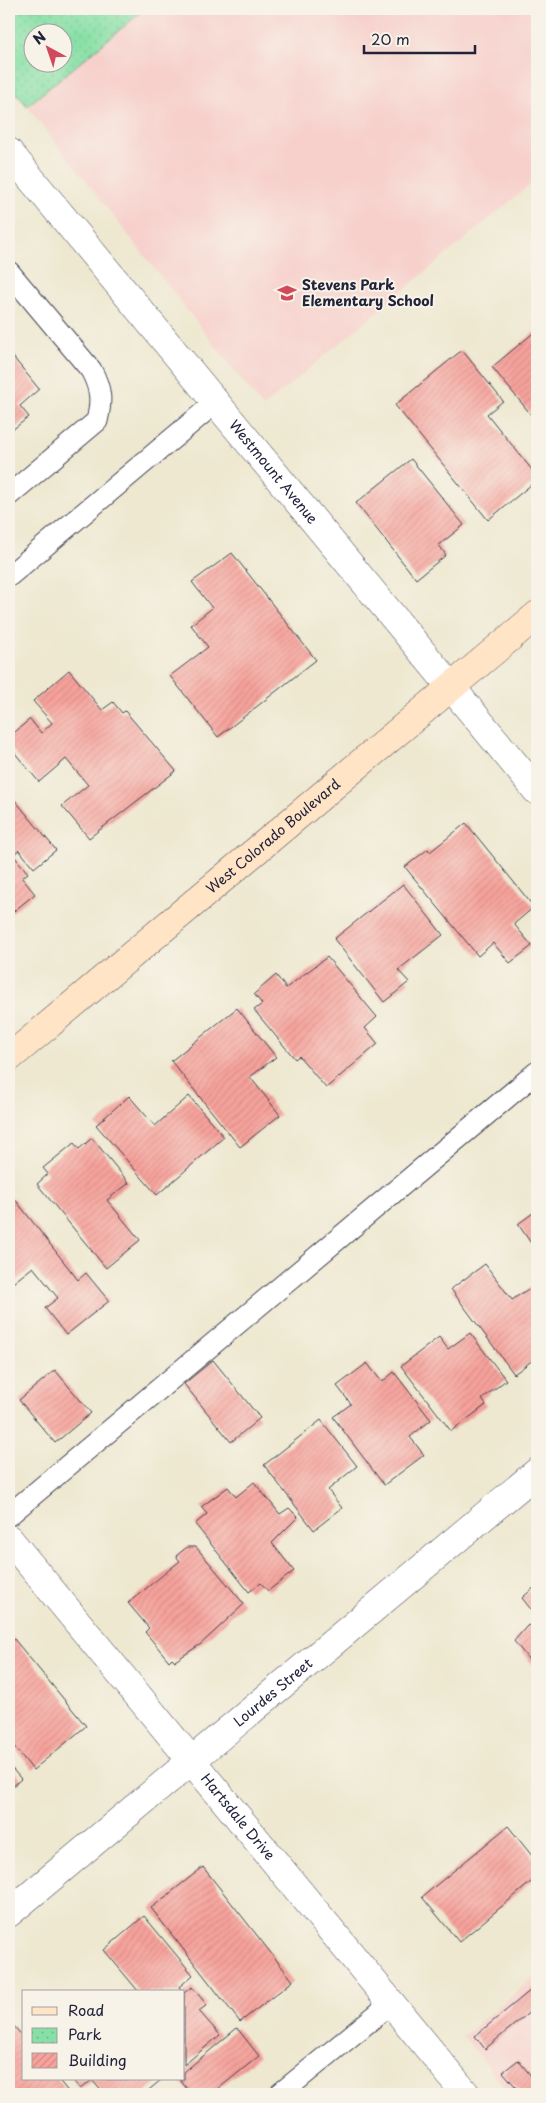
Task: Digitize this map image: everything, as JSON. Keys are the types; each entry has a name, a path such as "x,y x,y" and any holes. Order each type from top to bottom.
{"street":[{"name":"Westmount Avenue","path":"9,152 537,791"},
{"name":"West Colorado Boulevard","path":"9,1058 537,615"},
{"name":"Lourdes Street","path":"9,1913 537,1472"},
{"name":"Hartsdale Drive","path":"9,1539 466,2094"}],"lane":[{"path":"9,272 91,370 100,387 101,403 96,421 9,495"},
{"path":"9,576 216,402"},
{"path":"9,1515 537,1072"},
{"path":"280,2094 390,2004"}],"shaded area":[{"name":"Stevens Park Elementary School","path":"145,9 537,9 537,179 263,407 27,106 68,72 72,72 72,69"},
{"path":"537,1975 537,2094 510,2094 463,2036"}],"green space":[{"path":"9,9 145,9 72,69 72,22 22,22 22,72 68,72 27,106 9,84"}],"building":[{"path":"537,330 537,422 492,367"},
{"path":"462,350 503,401 487,414 537,476 537,480 488,520 395,405"},
{"path":"9,352 39,389 20,406 29,417 12,430 9,426"},
{"path":"411,459 464,525 439,545 446,555 416,579 356,503"},
{"path":"232,553 316,660 218,737 170,676 208,647 191,625 212,608 192,582"},
{"path":"69,670 102,710 113,702 122,713 125,711 176,771 89,838 62,806 88,785 66,759 39,782 9,746 9,737 30,719 41,733 52,723 33,701"},
{"path":"9,793 56,850 34,868 19,850 13,855 28,873 22,878 35,894 9,915"},
{"path":"466,823 534,907 514,924 532,946 510,963 493,943 478,956 405,867 428,849 430,852"},
{"path":"403,884 443,935 398,970 409,982 384,1002 334,939"},
{"path":"327,957 377,1017 365,1028 378,1044 326,1088 299,1056 295,1059 254,1010 262,1004 254,994 276,975 286,988"},
{"path":"237,1008 276,1057 250,1077 280,1115 240,1147 171,1061"},
{"path":"129,1096 155,1126 189,1096 224,1137 157,1195 96,1125"},
{"path":"92,1138 129,1183 107,1200 140,1240 106,1268 37,1184 48,1174 43,1168 74,1143 79,1149"},
{"path":"14,1198 78,1280 86,1273 109,1301 66,1335 45,1308 58,1298 33,1267 9,1286 9,1202"},
{"path":"537,1210 537,1252 518,1224"},
{"path":"485,1264 512,1300 534,1285 537,1289 537,1357 514,1374 451,1289"},
{"path":"470,1333 506,1380 482,1399 486,1405 451,1431 401,1366 439,1337 448,1349"},
{"path":"213,1360 260,1418 231,1442 184,1384"},
{"path":"367,1363 382,1382 394,1372 431,1420 410,1437 424,1455 384,1485 333,1417 351,1404 337,1386"},
{"path":"55,1370 91,1413 55,1443 19,1400"},
{"path":"321,1420 357,1466 328,1490 342,1508 314,1530 264,1465"},
{"path":"254,1482 280,1514 289,1508 298,1517 272,1543 294,1571 268,1591 261,1583 249,1592 195,1524 207,1514 201,1507 228,1487 236,1497"},
{"path":"187,1547 196,1547 244,1604 201,1644 175,1661 172,1658 169,1661 145,1632 149,1628 128,1603 180,1561 176,1556"},
{"path":"537,1585 537,1617 522,1598"},
{"path":"537,1622 537,1670 514,1641 527,1626"},
{"path":"9,1633 86,1726 33,1770 9,1740"},
{"path":"9,1765 21,1779 9,1790"},
{"path":"508,1826 537,1862 537,1877 459,1942 422,1897"},
{"path":"203,1867 293,1981 240,2022 151,1908"},
{"path":"144,1916 193,1975 179,1987 181,1990 137,1990 104,1950"},
{"path":"537,1985 537,2006 485,2049 475,2036"},
{"path":"192,1987 207,2005 199,2011 220,2035 185,2064 185,1992"},
{"path":"13,2025 22,2036 22,2080 59,2080 70,2094 9,2094 9,2029"},
{"path":"237,2028 259,2056 212,2094 191,2094 180,2080 185,2080 185,2071"},
{"path":"518,2060 537,2083 537,2094 522,2094 503,2072"},
{"path":"73,2080 92,2080 80,2089"},
{"path":"92,2080 161,2080 144,2094 104,2094"}],"place":[{"name":"Stevens Park Elementary School","path":"287,293"}]}
